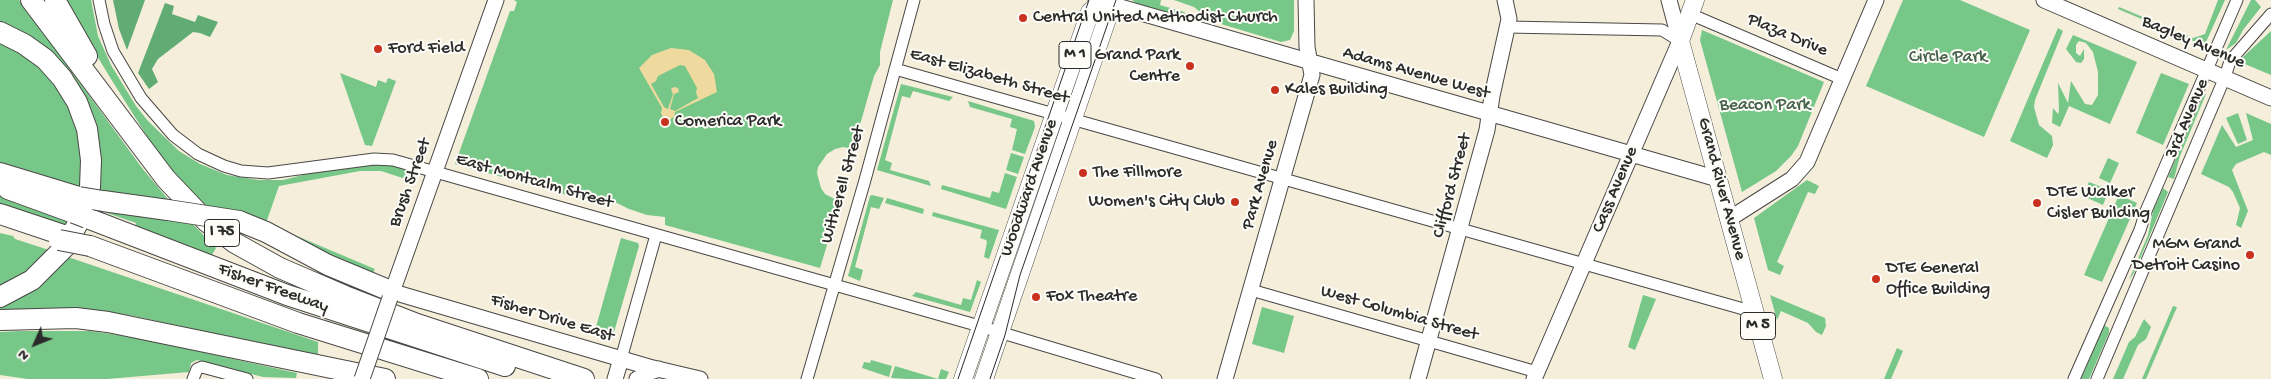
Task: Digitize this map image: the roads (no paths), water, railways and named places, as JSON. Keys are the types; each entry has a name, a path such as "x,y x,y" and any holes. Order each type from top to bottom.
{"highway":[{"name":"I 75","path":"31,0 166,179 207,222 235,243 273,264 345,296 417,324 584,379"},
{"path":"55,0 130,131"},
{"path":"0,32 24,44 45,60 62,78 77,102 87,129 91,160 90,187 84,212 65,247 32,280 0,297"},
{"path":"0,173 80,210 103,201 239,221 257,228 328,265 392,295"},
{"name":"Fisher Freeway","path":"0,186 80,210 349,317 470,357 551,379"},
{"path":"0,214 61,238"},
{"path":"0,227 61,238"},
{"name":"Fisher Freeway","path":"61,238 90,246 305,325 478,379"},
{"path":"0,320 76,318 108,322 385,379"}],"main road":[{"name":"Woodward Avenue","path":"963,379 1090,12 1102,1 1108,16 984,379"},
{"name":"Cass Avenue","path":"1680,40 1692,7"},
{"name":"Grand River Avenue","path":"1680,40 1772,379"}],"street":[{"name":"East Montcalm Street","path":"99,0 104,24 113,51 137,92 155,116 173,135 209,160 241,171 268,173 341,162 383,159 834,285 1156,379"},
{"name":"Brush Street","path":"362,379 496,0"},
{"name":"Witherell Street","path":"808,379 914,0"},
{"name":"Park Avenue","path":"1225,379 1311,79 1306,0"},
{"name":"Clifford Street","path":"1418,379 1461,229 1490,115 1492,96 1509,18 1505,0"},
{"name":"Grand River Avenue","path":"1669,0 1680,40"},
{"path":"1729,219 1792,179 1801,171 1807,162 1876,0"},
{"name":"Bagley Avenue","path":"2044,0 2271,98"},
{"name":"3rd Avenue","path":"2075,378 2237,0"},
{"name":"Adams Avenue West","path":"1102,1 1490,115 1718,179"},
{"name":"Plaza Drive","path":"1692,7 1842,79"},
{"name":"3rd Avenue","path":"2097,379 2233,56 2271,14"},
{"path":"1507,27 1662,30 1680,40"},
{"name":"Cass Avenue","path":"1536,376 1680,40"},
{"name":"East Elizabeth Street","path":"895,69 1754,312"},
{"name":"3rd Avenue","path":"2158,182 2168,180 2174,186 2175,193"},
{"path":"615,377 656,235"},
{"name":"West Columbia Street","path":"1251,290 1428,341 1536,376"},
{"name":"Fisher Drive East","path":"392,295 700,379"},
{"path":"2099,320 2112,319 2116,334"},
{"path":"193,379 199,367 247,379"},
{"path":"638,379 648,372 661,369"}],"tram line":[{"path":"958,379 1089,0"},
{"path":"990,379 1005,335 1020,275 1116,0"}],"place":[{"name":"Central United Methodist Church","path":"1023,18"},
{"name":"Ford Field","path":"378,49"},
{"name":"Grand Park Centre","path":"1190,66"},
{"name":"Kales Building","path":"1275,90"},
{"name":"Comerica Park","path":"665,122"},
{"name":"The Fillmore","path":"1083,173"},
{"name":"Women's City Club","path":"1235,202"},
{"name":"DTE Walker Cisler Building","path":"2037,203"},
{"name":"MGM Grand Detroit Casino","path":"2250,255"},
{"name":"DTE General Office Building","path":"1876,279"},
{"name":"Fox Theatre","path":"1036,297"}],"park label":[{"name":"Circle Park","path":"1948,58"},
{"name":"Beacon Park","path":"1765,106"}]}
